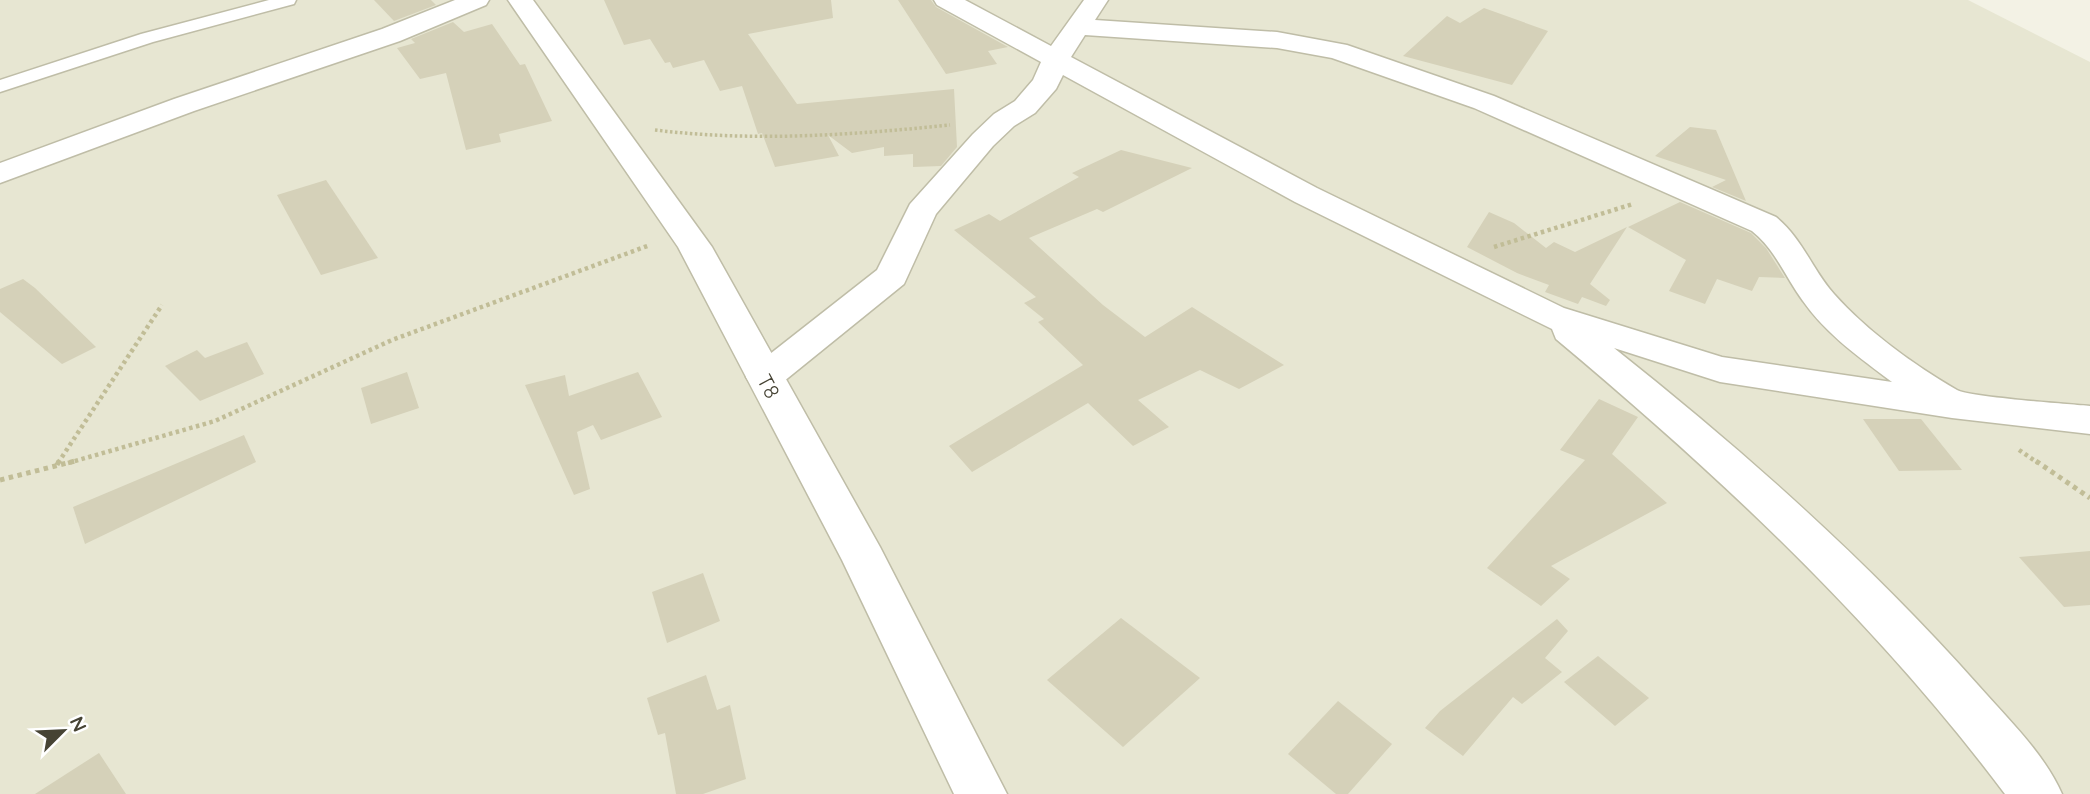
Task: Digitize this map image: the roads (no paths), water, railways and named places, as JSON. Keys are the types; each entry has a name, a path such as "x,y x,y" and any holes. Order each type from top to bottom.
{"street":[{"path":"0,174 184,105 391,35 477,0"},
{"name":"T8","path":"520,0 554,43 606,123 685,233 722,295 864,559 981,794"},
{"path":"946,0 1056,59 1132,104 1551,317 1720,369 1952,404 2090,421"},
{"path":"765,377 892,276 921,211 1004,120 1025,107 1046,83 1056,59 1096,0"},
{"path":"1078,27 1277,40 1338,51 1484,102 1775,230 1784,238 1820,300 1883,358 1952,404"},
{"path":"1551,317 1649,395 1782,511 1914,645 1992,734 2036,794"}],"lane":[{"path":"0,86 147,38 288,0"}]}
